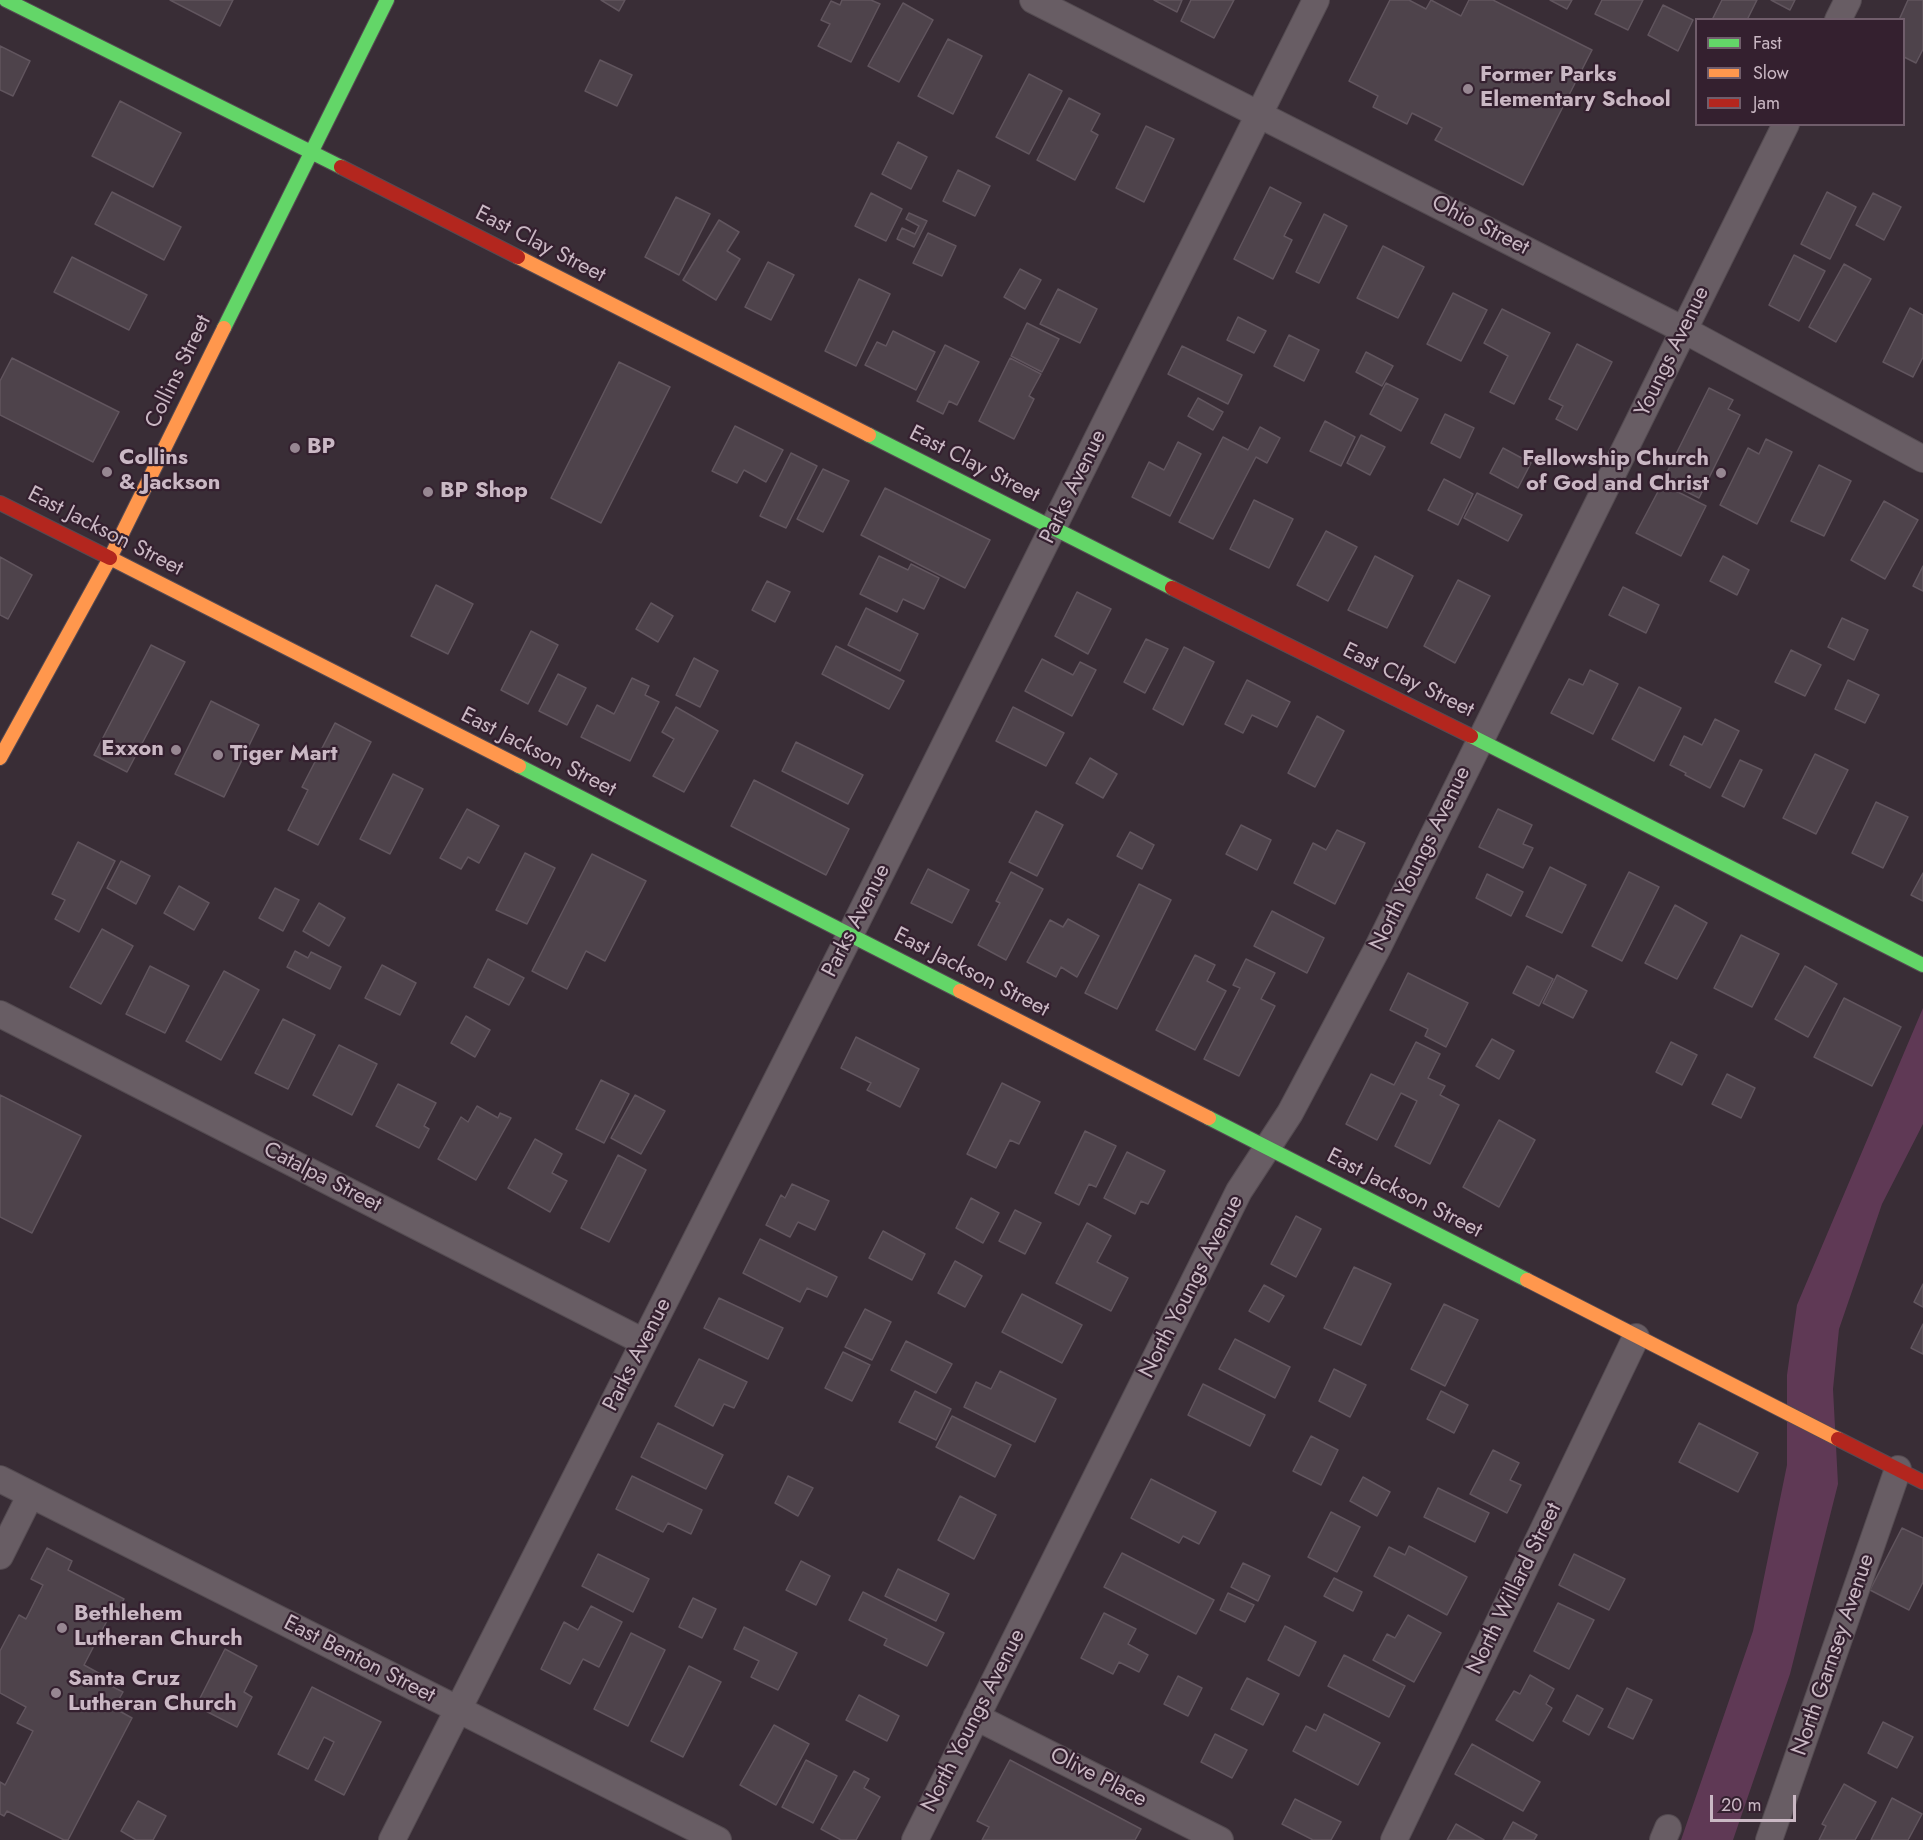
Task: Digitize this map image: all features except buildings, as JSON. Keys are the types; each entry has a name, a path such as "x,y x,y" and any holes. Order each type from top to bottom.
{"main road":[{"name":"East Clay Street","path":"6,0 1923,965"},
{"name":"Collins Street","path":"0,758 110,558 387,0"},
{"name":"East Jackson Street","path":"0,503 1923,1482"}],"street":[{"name":"Ohio Street","path":"1033,0 1684,330 1923,459"},
{"name":"Parks Avenue","path":"392,1840 850,935 1316,0"},
{"path":"1839,18 1848,0"},
{"name":"Youngs Avenue","path":"1480,740 1785,126"},
{"name":"North Youngs Avenue","path":"915,1840 1239,1191 1290,1113 1377,949 1480,740"},
{"name":"Catalpa Street","path":"0,1014 644,1342"},
{"name":"North Willard Street","path":"1394,1840 1636,1337"},
{"name":"North Garnsey Avenue","path":"1770,1840 1898,1469"},
{"name":"East Benton Street","path":"0,1479 718,1840"},
{"path":"0,1556 30,1496"},
{"name":"Olive Place","path":"976,1717 1220,1840"}],"shaded area":[{"path":"1923,1008 1923,1124 1882,1204 1839,1329 1833,1389 1838,1484 1790,1674 1733,1840 1681,1840 1753,1631 1787,1465 1787,1375 1797,1305"}],"traffic: fast":[{"path":"6,0 341,167"},
{"path":"224,328 387,0"},
{"path":"869,435 1172,588"},
{"path":"1471,736 1923,965"},
{"path":"519,766 960,991"},
{"path":"1209,1118 1527,1280"}],"traffic: slow":[{"path":"518,257 869,435"},
{"path":"0,758 110,558 224,328"},
{"path":"110,558 519,766"},
{"path":"960,991 1209,1118"},
{"path":"1527,1280 1838,1439"}],"traffic: jam":[{"path":"341,167 518,257"},
{"path":"0,503 110,558"},
{"path":"1172,588 1471,736"},
{"path":"1838,1439 1923,1482"}],"place":[{"name":"Former Parks Elementary School","path":"1468,89"},
{"name":"BP","path":"295,448"},
{"name":"Collins & Jackson","path":"107,472"},
{"name":"Fellowship Church of God and Christ","path":"1721,473"},
{"name":"BP Shop","path":"428,492"},
{"name":"Exxon","path":"176,750"},
{"name":"Tiger Mart","path":"218,755"},
{"name":"Bethlehem Lutheran Church","path":"62,1628"},
{"name":"Santa Cruz Lutheran Church","path":"56,1693"}]}
